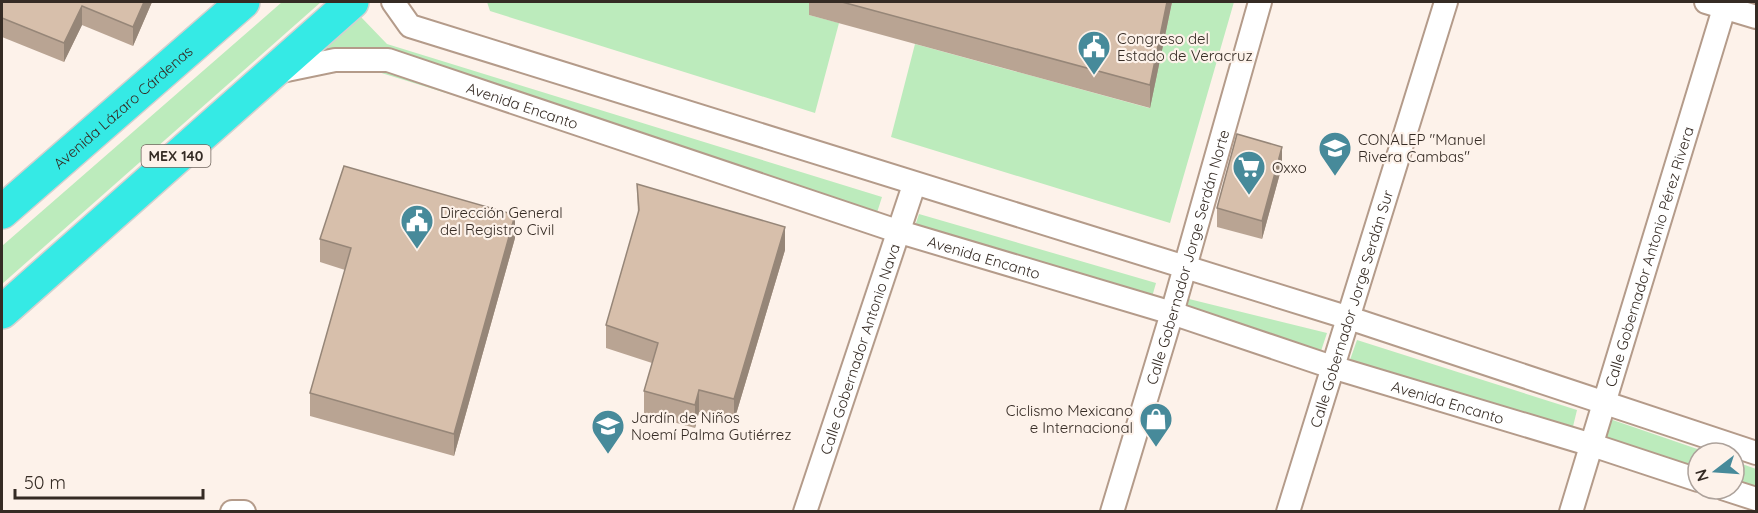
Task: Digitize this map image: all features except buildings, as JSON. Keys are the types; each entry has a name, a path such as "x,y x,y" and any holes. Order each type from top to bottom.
{"highway":[{"name":"Avenida Lázaro Cárdenas","path":"2,212 243,2"},
{"name":"MEX 140","path":"2,312 269,73 352,2"}],"street":[{"path":"393,2 410,26 1346,317 1756,453"},
{"name":"Calle Gobernador Jorge Serdán Norte","path":"1112,512 1172,313 1260,2"},
{"name":"Calle Gobernador Jorge Serdán Sur","path":"1288,512 1346,317 1446,2"},
{"path":"1718,3 1756,17"},
{"name":"Calle Gobernador Antonio Pérez Rivera","path":"1571,512 1718,3"},
{"name":"Avenida Encanto","path":"269,73 335,60 388,60 900,232 1172,313 1332,367 1592,445 1686,476"},
{"name":"Calle Gobernador Antonio Nava","path":"805,512 900,232 914,184"},
{"path":"232,512 244,512"}],"green space":[{"path":"282,2 321,2 2,284 2,246"},
{"path":"487,2 812,2 809,15 839,23 815,113 490,11"},
{"path":"1172,2 1234,2 1170,223 891,137 915,44 1149,108"},
{"path":"360,16 387,44 882,197 873,225 375,71 310,63"},
{"path":"919,214 1156,283 1148,311 911,238"},
{"path":"1189,299 1327,333 1317,363 1183,325"},
{"path":"1357,340 1577,410 1570,439 1345,374"},
{"path":"1604,417 1686,445 1686,478 1595,447"},
{"path":"1746,465 1756,469 1756,502 1746,496"}],"place":[{"name":"Congreso del Estado de Veracruz","path":"1094,76"},
{"name":"CONALEP \"Manuel Rivera Cambas\"","path":"1335,177"},
{"name":"Oxxo","path":"1249,196"},
{"name":"Dirección General del Registro Civil","path":"417,250"},
{"name":"Ciclismo Mexicano e Internacional","path":"1156,448"},
{"name":"Jardín de Niños Noemí Palma Gutiérrez","path":"608,455"}]}
